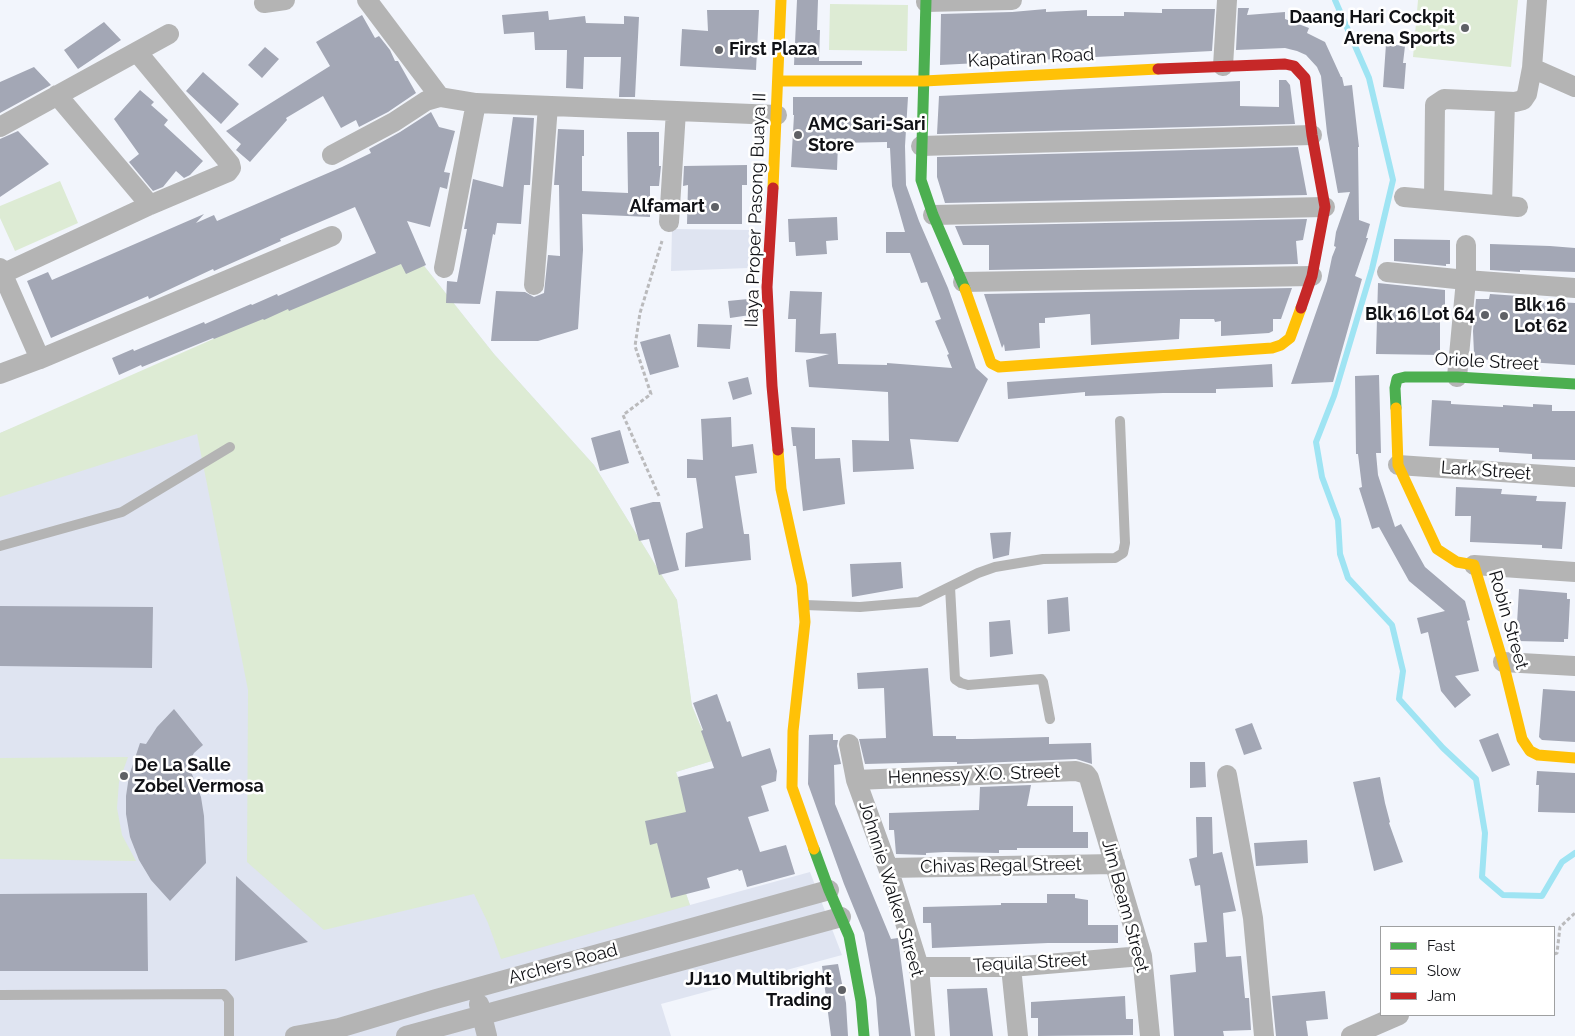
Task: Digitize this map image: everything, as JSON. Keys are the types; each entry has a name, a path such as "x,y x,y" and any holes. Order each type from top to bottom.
{"street":[{"path":"264,2 285,0"},
{"path":"367,0 440,97"},
{"name":"Ilaya Proper Pasong Buaya II","path":"781,0 777,115 767,287 772,386 781,489 802,585 805,622 793,731 792,787 829,890 849,936 861,1001 864,1036"},
{"path":"921,146 1312,135 1325,207 1312,276 1290,338 1281,345 1272,348 999,367 994,366 988,359 963,282 934,216 921,180 921,146 926,1 1012,0"},
{"path":"1223,66 1227,0"},
{"path":"1434,199 1435,105 1444,99 1505,102 1523,100 1527,94 1532,68 1537,0"},
{"path":"0,127 168,34"},
{"path":"40,359 1,271 228,172 231,168 230,164 137,52"},
{"name":"Kapatiran Road","path":"778,80 924,81 1285,64 1294,66 1305,78 1312,135"},
{"path":"1532,68 1575,87"},
{"path":"57,95 150,205"},
{"path":"332,155 394,122 426,101 440,97 476,103 777,115"},
{"path":"1404,197 1510,206 1505,102"},
{"path":"444,268 476,103"},
{"path":"534,284 548,106"},
{"path":"669,222 676,111"},
{"path":"934,216 1325,207"},
{"path":"0,374 40,359 332,236"},
{"path":"1457,376 1466,280 1466,245"},
{"path":"1387,272 1575,288"},
{"path":"963,282 1312,276"},
{"name":"Oriole Street","path":"1397,379 1405,377 1457,376 1575,384"},
{"name":"Robin Street","path":"1397,379 1395,388 1398,465 1437,549 1457,562 1474,565 1522,739 1530,751 1538,755 1575,758"},
{"name":"Lark Street","path":"1398,465 1575,477"},
{"path":"1474,565 1575,572"},
{"path":"1502,662 1575,666"},
{"name":"Johnnie Walker Street","path":"849,744 856,780 888,868 919,966 925,1036"},
{"name":"Hennessy X.O. Street","path":"856,780 1076,771 1086,774 1089,778"},
{"path":"1227,775 1253,918 1264,1036"},
{"name":"Jim Beam Street","path":"1089,778 1142,956 1150,1036"},
{"name":"Chivas Regal Street","path":"888,868 1114,864"},
{"name":"Archers Road","path":"295,1036 339,1028 475,988 829,890"},
{"name":"Archers Road","path":"406,1036 445,1031 482,1015 841,917"},
{"name":"Tequila Street","path":"919,966 1011,966 1142,956"},
{"path":"1011,966 1018,1036"},
{"path":"475,988 488,1036"},
{"path":"436,999 445,1031"},
{"path":"1352,1036 1397,1016"}],"lane":[{"path":"804,605 860,607 919,602 978,573 995,567 1043,559 1115,558 1123,553 1125,543 1120,420"},
{"path":"0,546 122,512 230,447"},
{"path":"950,587 955,679 968,685 1041,679 1050,719"},
{"path":"0,996 224,994 229,1000 228,1036"}],"path":[{"path":"659,496 623,415 651,394 634,346 640,313 658,249 669,222"},
{"path":"1555,954 1558,953 1560,927 1575,913"}],"shaded area":[{"path":"672,229 751,230 748,268 671,271"},
{"path":"421,262 494,354 594,465 677,600 692,706 715,760 676,772 695,826 666,836 690,905 810,872 842,955 661,1004 671,1036 0,1036 0,433"}],"green space":[{"name":"Daang Hari Cockpit Arena Sports","path":"1418,0 1518,0 1511,67 1413,57"},
{"path":"830,4 908,5 907,51 829,50"},
{"path":"60,181 78,223 15,251 0,218 0,206"},
{"path":"421,262 494,354 594,465 677,600 692,706 715,760 676,772 695,826 666,836 690,905 501,959 488,923 474,894 324,930 247,862 248,690 197,434 0,497 0,433 381,265"},
{"path":"128,757 119,782 117,808 122,835 136,861 0,859 0,758"}],"building":[{"path":"797,0 818,0 817,30 820,30 819,61 862,61 862,65 794,65"},
{"path":"1238,8 1249,8 1247,15 1285,12 1285,19 1309,28 1307,33 1325,42 1342,77 1344,86 1352,85 1359,147 1359,220 1370,224 1366,238 1368,238 1355,276 1362,279 1333,382 1291,384 1327,281 1336,247 1334,246 1336,232 1350,192 1338,193 1327,133 1321,76 1317,67 1306,55 1297,51 1285,48 1236,50"},
{"path":"1046,9 1046,12 1087,10 1087,16 1124,16 1124,12 1162,13 1162,9 1215,9 1212,51 940,65 941,14"},
{"name":"First Plaza","path":"707,10 759,10 756,70 680,66 682,29 708,31"},
{"path":"548,11 549,20 585,16 586,23 624,24 624,16 639,17 635,97 619,97 621,57 584,57 583,89 566,88 567,50 535,50 534,32 504,34 502,15"},
{"path":"362,15 375,38 379,36 390,50 395,61 398,61 416,93 388,112 359,127 356,120 341,128 323,96 286,118 287,120 250,162 236,150 241,144 226,131 330,66 316,42"},
{"path":"104,22 121,40 78,69 64,50"},
{"path":"1386,44 1405,46 1403,63 1406,63 1404,89 1383,87"},
{"path":"265,47 279,59 262,78 248,65"},
{"path":"34,67 51,85 0,113 0,82"},
{"path":"203,72 239,104 221,124 186,91"},
{"path":"1279,80 1286,80 1290,85 1295,124 937,134 939,96 1240,81 1240,106 1279,107"},
{"path":"140,90 154,102 151,105 168,120 164,125 203,161 190,175 184,178 176,171 163,187 153,191 129,162 139,154 114,119"},
{"path":"793,97 908,97 905,146 906,185 919,221 948,288 976,368 988,379 958,442 910,439 914,469 853,472 852,440 889,441 888,392 809,387 806,360 829,354 795,352 796,319 788,319 790,291 822,292 820,334 836,333 838,364 887,365 887,363 952,368 947,355 949,354 935,321 941,319 927,282 921,283 910,253 886,253 886,232 905,232 892,186 890,148 887,148 887,142 838,143 837,170 791,167 794,115"},
{"path":"431,112 439,127 455,131 444,172 450,173 447,189 440,187 430,227 407,221 426,265 406,274 401,264 289,311 288,309 264,320 213,338 142,367 141,365 119,375 112,358 204,322 205,324 277,294 278,296 376,253 355,207 280,239 281,241 214,271 213,269 149,299 148,296 51,338 27,281 48,272 52,280 204,214 196,223 214,215 217,221 371,153 369,149"},
{"path":"513,117 534,118 530,185 524,185 521,224 497,223 495,235 493,234 480,304 446,303 447,281 457,282 467,229 464,229 473,179 503,187"},
{"path":"558,129 584,130 582,191 628,193 627,132 659,132 659,166 661,166 659,186 650,186 650,217 582,214 583,250 578,329 538,341 491,341 496,291 525,292 534,297 544,293 548,255 560,256 559,185 554,185"},
{"path":"18,131 49,164 0,197 0,139"},
{"path":"1298,147 1307,195 945,203 937,177 937,157"},
{"path":"747,165 747,185 742,185 742,224 687,224 688,185 683,186 684,166"},
{"path":"837,217 838,240 826,241 827,254 796,256 795,242 789,242 788,219"},
{"path":"1307,219 1303,240 1296,241 1298,264 989,270 989,245 963,245 955,226"},
{"path":"1394,239 1450,240 1450,264 1446,264 1446,266 1394,261"},
{"path":"1490,244 1575,248 1575,272 1490,270"},
{"path":"1378,283 1445,290 1445,314 1440,314 1440,355 1376,354"},
{"path":"1292,288 1281,319 1273,319 1273,331 1269,333 1221,336 1221,321 1215,322 1214,319 1180,319 1179,339 1091,345 1090,314 1045,318 1045,323 1039,323 1040,348 1005,351 1004,344 1002,348 984,294"},
{"path":"1490,294 1519,296 1519,300 1575,303 1575,365 1478,359 1474,354 1473,331 1476,299 1489,299"},
{"path":"748,299 750,315 730,318 728,301"},
{"path":"698,324 732,325 730,349 697,347"},
{"path":"670,334 679,367 650,375 640,342"},
{"path":"1272,364 1273,387 1216,389 1216,393 1085,396 1085,392 1008,399 1007,382"},
{"path":"1379,375 1381,453 1376,453 1378,475 1395,527 1401,524 1425,567 1465,601 1470,620 1467,621 1479,671 1455,676 1471,695 1455,708 1441,691 1428,632 1421,634 1417,618 1445,611 1409,581 1379,527 1372,529 1359,488 1362,487 1358,454 1356,454 1355,376"},
{"path":"748,377 752,394 733,400 728,382"},
{"path":"1432,400 1451,401 1451,404 1503,407 1503,405 1533,407 1533,404 1552,405 1552,411 1575,411 1575,460 1532,459 1532,454 1499,452 1499,448 1429,446"},
{"path":"731,417 732,447 753,444 757,473 735,476 744,534 749,534 751,560 685,567 686,533 703,528 696,478 687,478 687,459 703,460 701,419"},
{"path":"791,427 815,428 815,459 840,458 845,504 803,511 796,446 793,446"},
{"path":"620,430 629,463 600,471 591,438"},
{"path":"1456,487 1502,489 1501,494 1537,496 1536,501 1566,502 1562,549 1542,548 1542,545 1470,542 1471,516 1455,516"},
{"path":"660,502 679,570 659,575 649,539 639,541 630,508"},
{"path":"1011,532 1009,555 993,559 990,533"},
{"path":"901,562 903,588 852,597 850,564"},
{"path":"1519,589 1567,593 1567,599 1570,599 1568,639 1564,639 1564,642 1516,641"},
{"path":"1068,597 1070,631 1048,634 1047,600"},
{"path":"0,606 153,607 152,668 0,666"},
{"path":"1010,620 1013,654 990,657 989,622"},
{"path":"928,668 933,736 956,736 956,739 1049,737 1049,744 1091,743 1092,764 1076,759 957,764 957,762 941,762 865,764 859,739 886,738 884,688 858,689 857,673"},
{"path":"1543,689 1575,691 1575,742 1542,740 1539,737"},
{"path":"717,694 727,722 730,721 742,757 770,748 777,771 776,781 761,786 769,811 748,817 760,852 786,845 795,874 747,887 742,870 739,871 738,869 707,878 710,888 671,898 657,843 650,845 645,821 686,812 678,777 714,768 693,703"},
{"path":"174,709 203,745 194,753 188,764 201,797 204,816 206,863 170,901 151,880 139,860 130,837 126,814 126,796 129,776 140,743 146,744 157,727"},
{"path":"1252,723 1262,749 1244,755 1235,729"},
{"path":"1498,733 1510,765 1492,772 1479,740"},
{"path":"833,734 833,740 838,740 837,746 841,764 834,765 835,804 891,939 898,938 911,1036 879,1036 876,998 864,933 808,784 809,735"},
{"path":"1190,762 1205,762 1206,787 1190,788"},
{"path":"1537,771 1575,773 1575,813 1538,812 1539,785 1536,785"},
{"path":"1380,777 1389,823 1403,862 1374,871 1353,782"},
{"path":"1031,785 1027,806 1073,806 1073,832 1088,832 1088,848 1017,848 1017,850 999,850 999,853 946,852 926,853 926,855 896,854 894,830 889,830 889,813 979,810 980,787"},
{"path":"1196,817 1212,817 1213,854 1222,852 1236,911 1223,913 1226,957 1241,956 1245,998 1249,998 1251,1030 1223,1031 1224,1036 1174,1036 1170,975 1196,972 1194,943 1207,942 1200,885 1195,886 1189,859 1197,857"},
{"path":"1307,840 1308,863 1256,866 1254,843"},
{"path":"236,876 308,942 235,961"},
{"path":"147,893 148,971 0,971 0,894"},
{"path":"1047,894 1075,894 1075,898 1088,900 1088,925 1118,925 1118,943 1048,943 932,948 931,923 923,923 923,907 1047,903"},
{"path":"838,964 846,1003 848,1036 831,1036 822,966"},
{"path":"987,988 993,1036 950,1036 947,989"},
{"path":"1325,991 1328,1019 1306,1021 1308,1036 1276,1036 1272,996"},
{"path":"1125,996 1126,1019 1133,1019 1133,1035 1038,1036 1038,1018 1031,1018 1031,1002"}],"waterway":[{"path":"1335,0 1369,78 1393,180 1372,269 1334,396 1316,442 1322,477 1338,520 1340,554 1348,578 1392,625 1403,671 1399,699 1443,748 1476,779 1485,833 1482,877 1503,895 1542,896 1562,862 1575,853"}],"traffic: fast":[{"path":"926,0 921,180 933,215 965,289"},
{"path":"1396,408 1395,388 1397,379 1405,377 1457,377 1575,384"},
{"path":"814,849 849,936 861,1001 864,1036"}],"traffic: slow":[{"path":"773,188 781,0"},
{"path":"778,81 924,81 1158,69"},
{"path":"965,289 991,363 999,367 1272,348 1281,345 1290,338 1301,308"},
{"path":"1396,408 1398,465 1437,549 1457,562 1474,565 1503,662 1522,739 1530,751 1538,755 1575,758"},
{"path":"778,450 781,489 802,585 805,622 793,731 792,787 814,849"}],"traffic: jam":[{"path":"1158,69 1285,64 1294,66 1305,78 1312,135 1325,207 1312,276 1301,308"},
{"path":"773,188 767,287 772,386 778,450"}],"place":[{"name":"Daang Hari Cockpit Arena Sports","path":"1465,28"},
{"name":"First Plaza","path":"719,50"},
{"name":"AMC Sari-Sari Store","path":"798,135"},
{"name":"Alfamart","path":"715,207"},
{"name":"Blk 16 Lot 64","path":"1485,315"},
{"name":"Blk 16 Lot 62","path":"1504,316"},
{"name":"De La Salle Zobel Vermosa","path":"124,776"},
{"name":"JJ110 Multibright Trading","path":"842,990"}]}
